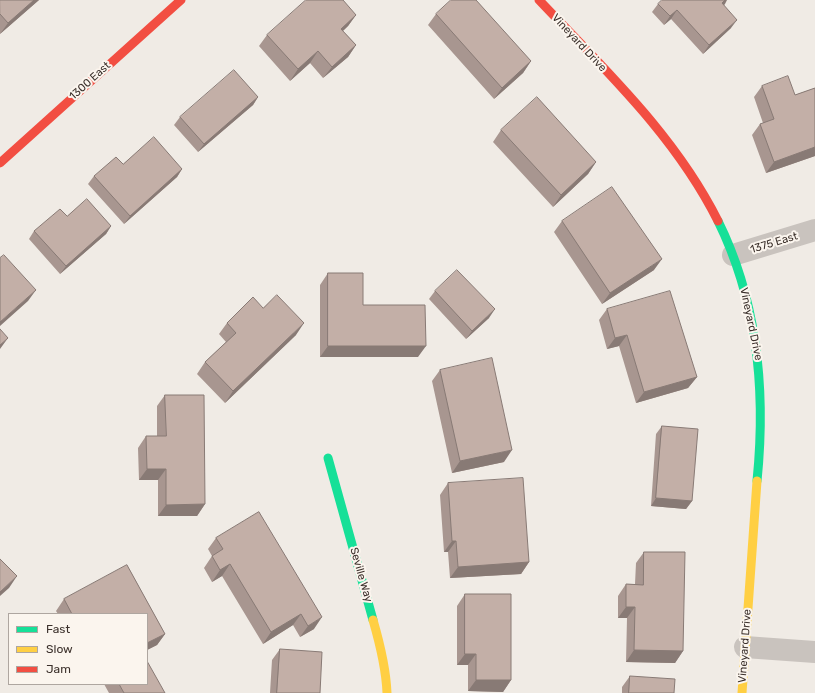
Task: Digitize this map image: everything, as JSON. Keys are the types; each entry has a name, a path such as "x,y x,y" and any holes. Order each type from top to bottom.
{"street":[{"name":"1300 East","path":"0,163 181,0"},
{"name":"Vineyard Drive","path":"539,0 646,114 672,146 696,180 716,214 747,298 756,342 762,400 742,693"},
{"name":"1375 East","path":"732,255 815,230"},
{"name":"Seville Way","path":"328,458 380,644 386,676 386,693"},
{"path":"745,647 815,652"}],"building":[{"path":"0,0 34,0 8,23 0,14"},
{"path":"306,0 343,0 356,15 341,29 356,45 332,67 318,51 298,69 267,35"},
{"path":"451,0 476,0 531,61 502,88 436,14"},
{"path":"662,0 725,0 722,3 737,20 709,45 677,10 670,16 658,4"},
{"path":"234,70 258,97 204,144 180,117"},
{"path":"788,76 795,95 815,88 815,147 774,162 760,124 774,119 762,86"},
{"path":"537,97 596,162 561,195 501,130"},
{"path":"154,137 182,169 130,216 94,176 116,157 123,164"},
{"path":"612,187 662,259 610,293 562,221"},
{"path":"87,199 111,226 66,266 34,231 60,209 67,216"},
{"path":"4,255 36,290 0,322 0,258"},
{"path":"457,270 495,309 472,331 435,291"},
{"path":"328,273 363,273 363,305 425,305 426,346 328,346"},
{"path":"670,291 697,377 644,392 627,335 615,338 607,309"},
{"path":"277,295 304,323 233,391 205,362 236,333 227,323 253,297 263,308"},
{"path":"0,329 8,338 0,345"},
{"path":"492,358 512,450 460,461 440,370"},
{"path":"165,395 204,395 205,504 166,505 166,469 147,469 146,436 166,436"},
{"path":"662,426 698,429 692,501 656,498"},
{"path":"523,478 529,562 458,567 456,541 452,541 448,483"},
{"path":"259,512 322,617 308,626 301,614 271,632 230,564 220,570 212,556 223,549 216,538"},
{"path":"644,552 685,552 683,651 634,650 635,607 626,607 626,584 643,585"},
{"path":"0,559 17,576 0,592"},
{"path":"127,565 165,634 148,642 148,613 71,613 64,599"},
{"path":"465,594 511,594 511,680 476,680 476,654 465,654"},
{"path":"280,649 322,652 320,693 277,693"},
{"path":"148,663 165,693 124,693 120,685 148,685"},
{"path":"630,676 675,679 674,693 629,693"}],"traffic: fast":[{"path":"718,221 732,252 742,283 756,348 760,414 760,448 757,481"},
{"path":"328,458 373,620"}],"traffic: slow":[{"path":"742,693 757,481"},
{"path":"373,620 382,656 387,693"}],"traffic: jam":[{"path":"0,163 181,0"},
{"path":"539,0 613,78 660,131 701,190 718,221"}]}
